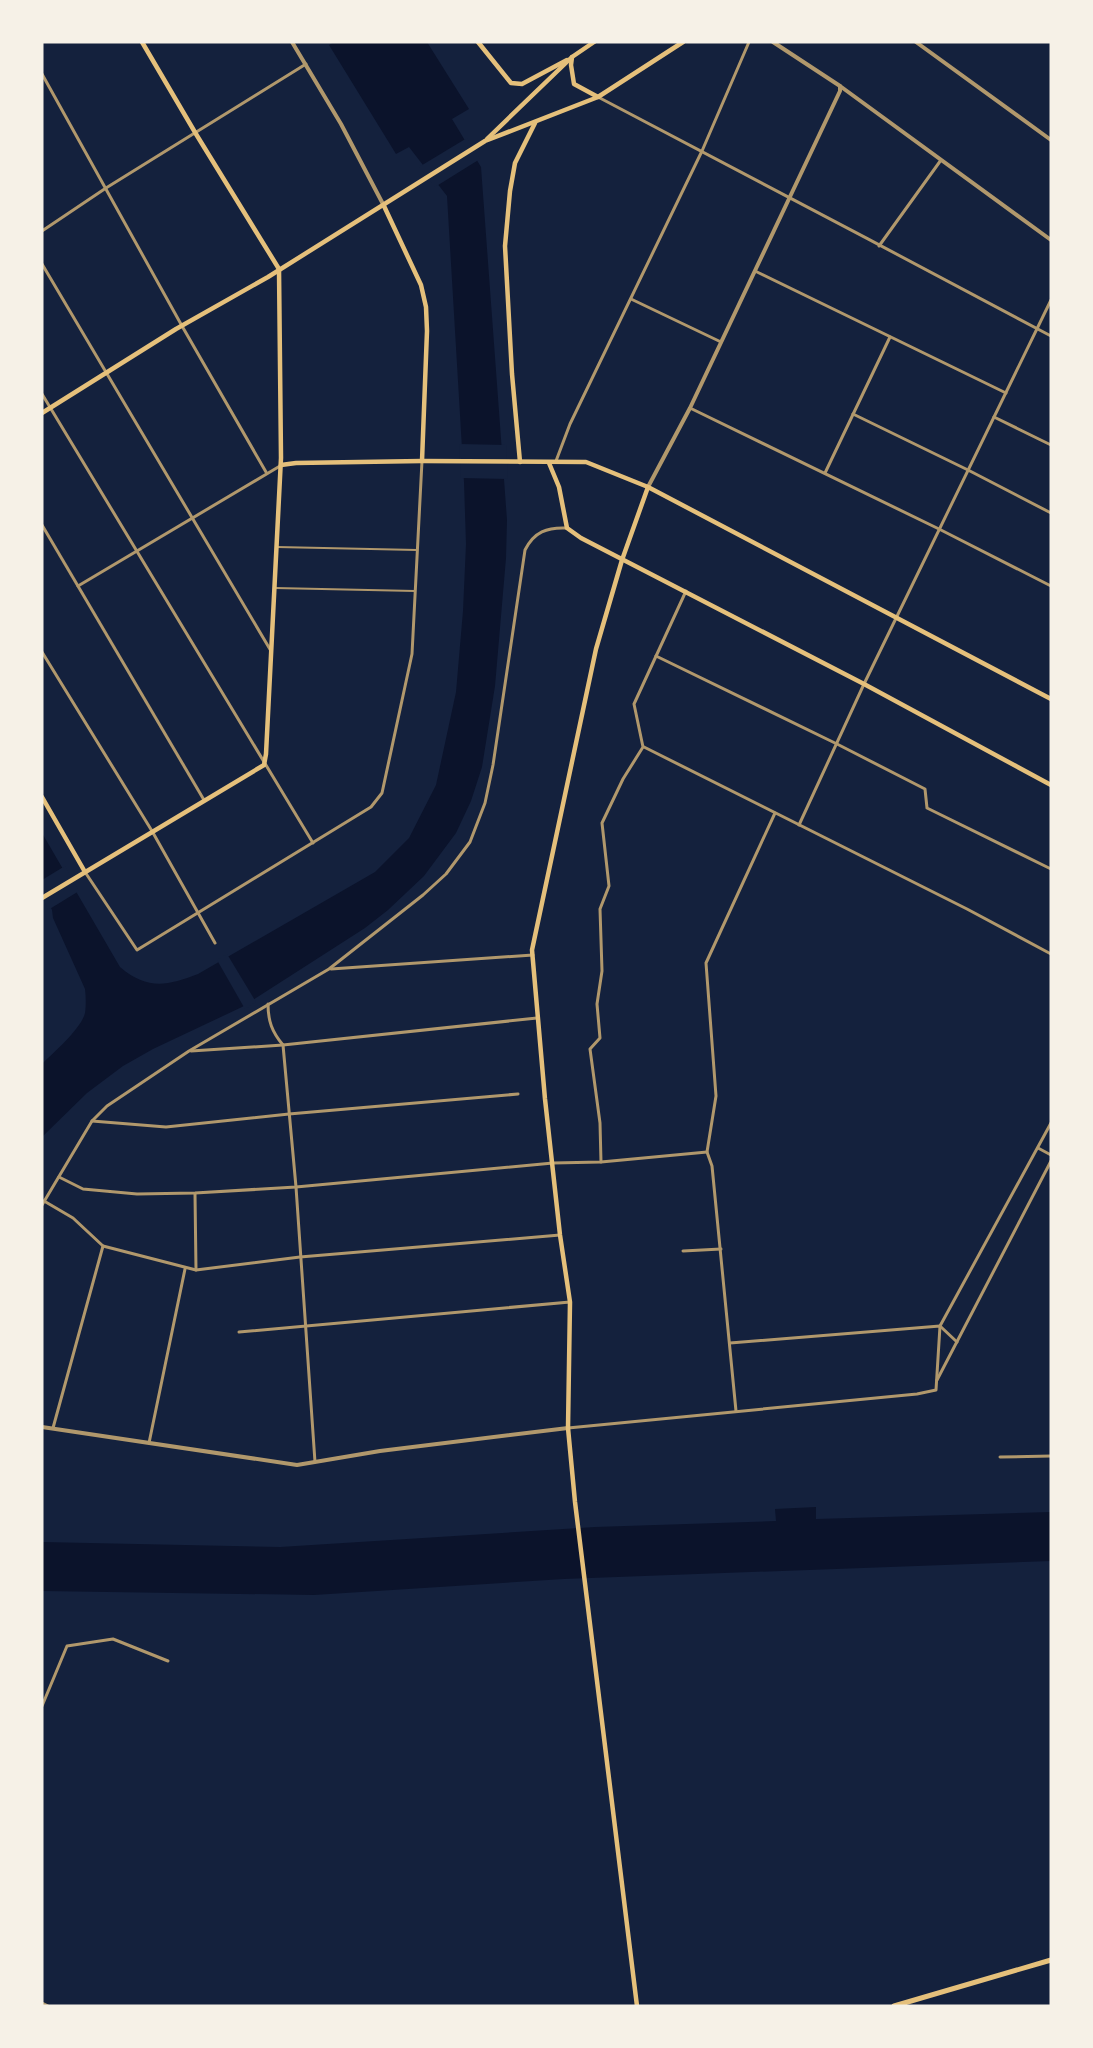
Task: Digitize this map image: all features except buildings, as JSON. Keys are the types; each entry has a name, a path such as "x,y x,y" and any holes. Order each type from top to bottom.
{"main road":[{"path":"42,898 264,765 281,465 279,269 142,42"},
{"path":"478,42 511,83 522,84 572,57 594,42"},
{"path":"42,413 182,326 384,206 485,141 598,98 683,42"},
{"path":"572,57 574,84 598,98"},
{"path":"485,141 572,57"},
{"path":"520,462 512,374 505,246 515,163 535,123"},
{"path":"384,206 421,285 426,307 422,461"},
{"path":"281,465 422,461 590,463 648,487 1051,699"},
{"path":"549,463 559,487 567,528 581,538 864,684 1051,785"},
{"path":"637,2006 575,1502 568,1428 570,1302 560,1235 537,1018 533,955 596,649 622,560 648,487"},
{"path":"42,797 85,872"},
{"path":"894,2006 1051,1960"}],"street":[{"path":"292,42 341,124 384,206"},
{"path":"556,461 570,424 702,151 749,42"},
{"path":"769,42 840,86 942,158 1051,240"},
{"path":"773,42 786,52"},
{"path":"916,42 1051,140"},
{"path":"42,231 106,188 306,64"},
{"path":"42,74 266,472"},
{"path":"648,487 690,408 756,271 840,91 840,86"},
{"path":"598,98 1051,336"},
{"path":"879,246 942,158"},
{"path":"42,264 272,653"},
{"path":"756,271 1006,393"},
{"path":"630,299 721,342"},
{"path":"799,825 864,684 1051,300"},
{"path":"825,473 890,337"},
{"path":"42,394 313,843"},
{"path":"690,408 1051,586"},
{"path":"853,414 1051,513"},
{"path":"994,417 1051,445"},
{"path":"85,872 137,950 371,807 382,793 412,654 422,461"},
{"path":"78,586 281,465"},
{"path":"42,525 204,800"},
{"path":"560,1235 300,1257 196,1270 103,1246 73,1218 43,1203 92,1121 107,1106 189,1051 329,969 423,895 446,873 470,842 485,803 493,765 525,550 531,538 543,530 553,527 567,528"},
{"path":"277,547 417,550"},
{"path":"275,588 415,591"},
{"path":"601,1162 600,1124 590,1049 600,1038 597,1004 602,971 600,909 609,886 602,823 623,779 643,747 634,704 686,591"},
{"path":"42,652 152,831 215,943"},
{"path":"656,656 925,789 927,808 1051,869"},
{"path":"643,747 967,909 1051,954"},
{"path":"736,1412 712,1166 707,1152 716,1096 706,963 775,813"},
{"path":"329,969 533,955"},
{"path":"268,1004 268,1017 274,1034 283,1045 296,1187 315,1462"},
{"path":"189,1051 283,1045 537,1018"},
{"path":"92,1121 166,1127 518,1094"},
{"path":"42,1427 297,1465 380,1451 568,1428 917,1394 936,1390 940,1326 1051,1123"},
{"path":"1038,1148 1051,1155"},
{"path":"59,1177 83,1189 137,1194 195,1193 296,1187 553,1163 601,1162 707,1152"},
{"path":"937,1381 1051,1161"},
{"path":"195,1193 196,1270"},
{"path":"53,1428 103,1246"},
{"path":"683,1251 721,1249"},
{"path":"149,1443 185,1269"},
{"path":"240,1332 570,1302"},
{"path":"730,1343 940,1326 957,1342"},
{"path":"1000,1457 1051,1456"},
{"path":"42,1706 67,1646 113,1639 168,1661"},
{"path":"42,2004 48,2006"}],"water":[{"path":"334,42 427,42 469,109 452,119 481,167 507,520 495,686 482,767 471,801 456,833 424,876 388,910 365,928 242,1007 153,1049 123,1066 87,1093 42,1137 42,1064 78,1026 85,1013 86,1001 85,989 42,888 42,833 120,967 139,979 158,984 167,983 198,974 375,872 409,838 436,785 456,692 466,544 447,196 409,147 396,154 329,45"},
{"path":"816,1507 816,1519 1051,1512 1051,1561 564,1579 314,1595 42,1591 42,1542 280,1547 595,1527 776,1521 775,1509"}],"pier":[{"path":"467,138 480,159 435,187 419,167"},
{"path":"459,444 506,445 508,479 461,478"},
{"path":"65,866 79,891 48,910 42,895 42,880"},
{"path":"227,954 256,1002 245,1009 217,960"}]}
